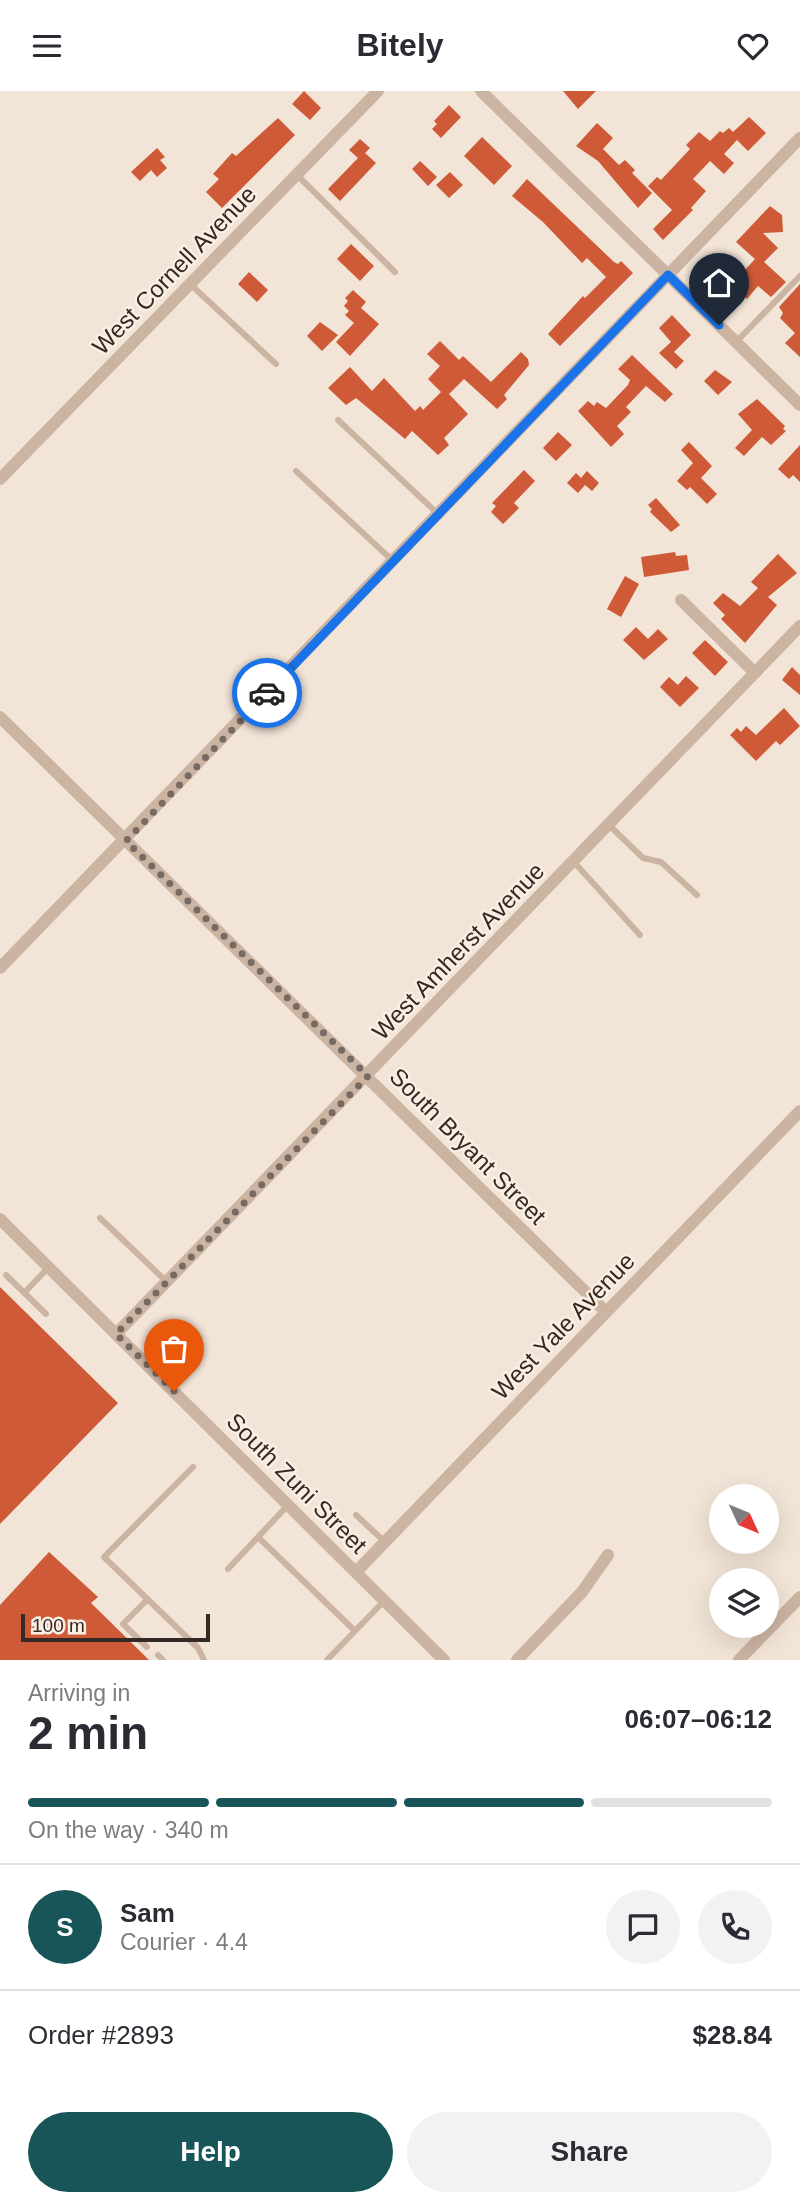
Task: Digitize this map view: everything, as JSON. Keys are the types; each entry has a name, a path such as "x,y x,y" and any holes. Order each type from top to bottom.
{"street":[{"name":"West Cornell Avenue","path":"0,479 378,91"},
{"path":"481,91 800,405"},
{"path":"0,968 126,841 800,138"},
{"path":"681,600 755,673"},
{"name":"West Amherst Avenue","path":"116,1334 800,627"},
{"name":"South Bryant Street","path":"0,717 606,1313"},
{"name":"West Yale Avenue","path":"357,1571 800,1111"},
{"name":"South Zuni Street","path":"0,1219 444,1660"},
{"path":"517,1660 582,1592 608,1555"},
{"path":"739,1660 800,1597"}],"lane":[{"path":"297,174 395,272"},
{"path":"736,342 800,276"},
{"path":"189,283 276,364"},
{"path":"338,420 438,515"},
{"path":"296,471 393,562"},
{"path":"609,825 643,857 661,862 697,895"},
{"path":"573,862 640,935"},
{"path":"100,1218 167,1282"},
{"path":"24,1293 48,1267"},
{"path":"6,1275 46,1314"},
{"path":"193,1467 104,1557 148,1599 200,1658"},
{"path":"228,1569 289,1504"},
{"path":"356,1515 384,1542"},
{"path":"258,1537 355,1631"},
{"path":"147,1647 123,1624 148,1599"},
{"path":"327,1660 385,1600"}],"building":[{"path":"304,91 321,108 310,120 292,104"},
{"path":"563,91 596,91 578,109"},
{"path":"449,105 461,117 441,138 432,129 437,124 434,121"},
{"path":"749,117 766,133 748,151 737,140 724,154 734,163 724,174 710,161 693,179 706,191 691,208 693,210 663,240 653,229 672,210 648,186 657,177 661,180 690,149 686,145 699,132 710,141 720,131 723,133 729,128 733,132"},
{"path":"278,118 295,135 222,208 206,192 219,179 213,174 232,153 236,156"},
{"path":"597,123 613,138 603,149 619,165 625,160 635,170 632,173 652,193 638,208 598,161 576,146"},
{"path":"482,137 512,166 494,185 464,156"},
{"path":"360,139 370,148 365,153 376,163 340,201 328,189 358,158 349,150"},
{"path":"157,148 165,157 160,160 167,168 157,177 151,170 140,181 131,172"},
{"path":"420,161 437,177 428,186 412,169"},
{"path":"450,172 463,185 449,198 436,185"},
{"path":"527,179 614,262 618,264 621,261 633,273 560,346 548,334 583,296 585,298 606,277 587,258 582,263 543,222 512,196"},
{"path":"770,206 782,215 783,232 763,233 778,248 764,262 786,282 771,297 758,286 747,299 731,285 755,259 736,242"},
{"path":"351,244 374,266 360,281 337,259"},
{"path":"711,266 730,281 718,296 698,280"},
{"path":"249,272 268,290 257,302 238,284"},
{"path":"800,284 800,357 785,343 795,333 780,318 783,313 779,307"},
{"path":"353,290 366,302 361,308 379,324 350,356 336,342 354,323 345,315 349,311 344,306 348,301 345,298"},
{"path":"672,315 691,335 674,352 684,361 676,369 659,353 671,342 659,328"},
{"path":"320,322 338,335 322,351 307,336"},
{"path":"440,341 459,360 463,356 491,382 521,352 528,359 529,365 504,395 507,399 497,409 464,379 449,394 468,414 444,438 449,445 438,455 412,431 405,439 356,398 346,405 328,388 350,367 372,391 384,378 415,411 420,406 423,410 441,392 428,379 440,366 427,354"},
{"path":"632,355 673,394 665,402 646,386 626,407 631,412 617,426 624,434 611,447 578,411 588,401 594,406 597,402 606,408 628,385 630,380 618,369"},
{"path":"715,370 732,382 718,395 704,381"},
{"path":"757,399 785,426 783,429 786,431 771,445 762,437 744,456 735,448 752,430 738,414"},
{"path":"558,432 572,445 556,461 543,448"},
{"path":"689,442 712,466 701,478 717,494 707,504 690,487 687,490 677,481 693,463 681,450"},
{"path":"800,445 800,482 793,475 789,479 778,469"},
{"path":"524,470 535,481 514,503 519,508 503,524 491,512 496,506 492,503"},
{"path":"587,471 599,483 592,491 585,485 578,493 567,483 576,473 581,478"},
{"path":"656,498 680,525 671,532 650,512 652,509 648,505"},
{"path":"675,552 676,556 687,555 689,570 644,577 641,557"},
{"path":"778,554 797,573 768,597 777,605 745,643 721,619 725,615 713,603 723,593 740,606 758,588 751,582"},
{"path":"625,576 639,584 621,617 607,609"},
{"path":"636,627 648,639 658,629 668,639 644,660 623,640"},
{"path":"705,640 728,662 715,676 692,653"},
{"path":"792,667 800,675 800,695 782,680"},
{"path":"686,676 699,688 680,707 660,687 669,677 678,685"},
{"path":"784,708 800,726 780,745 776,741 756,761 730,735 737,728 741,732 746,726 756,735"},
{"path":"0,1287 118,1403 0,1524"},
{"path":"49,1552 98,1597 91,1603 149,1660 0,1660 0,1605"}],"way so far":[{"path":"174,1391 116,1334 368,1076 126,841 267,693"}],"route":[{"path":"267,693 668,275 719,325"}]}
